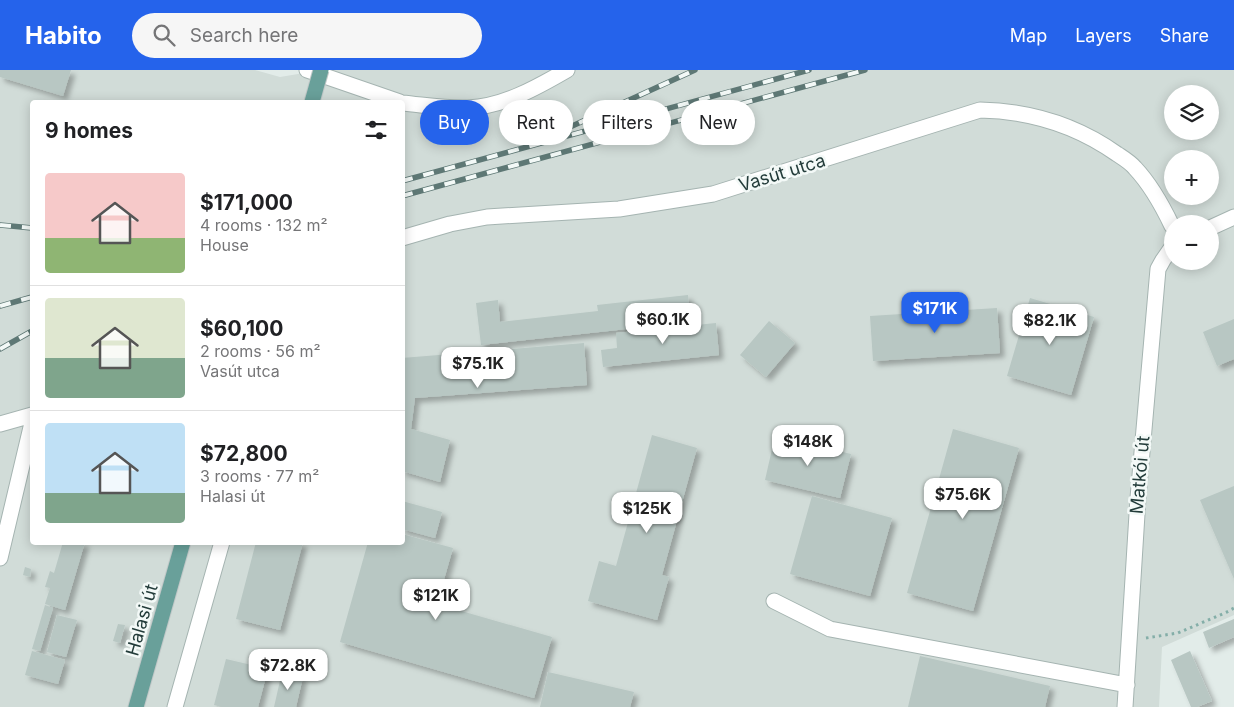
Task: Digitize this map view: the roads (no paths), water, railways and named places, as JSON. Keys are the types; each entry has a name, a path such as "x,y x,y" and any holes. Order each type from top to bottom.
{"main road":[{"path":"313,100 321,70"},
{"name":"Halasi út","path":"136,707 182,545"}],"street":[{"path":"307,70 344,76 395,100"},
{"path":"405,103 468,108 499,102 532,90 567,70"},
{"name":"Vasút utca","path":"405,237 450,224 487,218 619,209 713,194 980,110 1006,110 1057,122 1098,141 1134,166 1157,197 1166,215"},
{"path":"1219,224 1234,217"},
{"name":"Matkói út","path":"1125,707 1138,498 1158,269 1164,257"},
{"path":"0,424 30,416"},
{"path":"0,558 30,431"},
{"path":"175,707 221,545"},
{"path":"774,601 830,629 1127,685"}],"railway":[{"path":"573,126 695,70"},
{"path":"405,180 809,70"},
{"path":"405,195 865,70"},
{"path":"0,225 30,228"},
{"path":"0,306 30,298"},
{"path":"0,349 30,332"}]}
